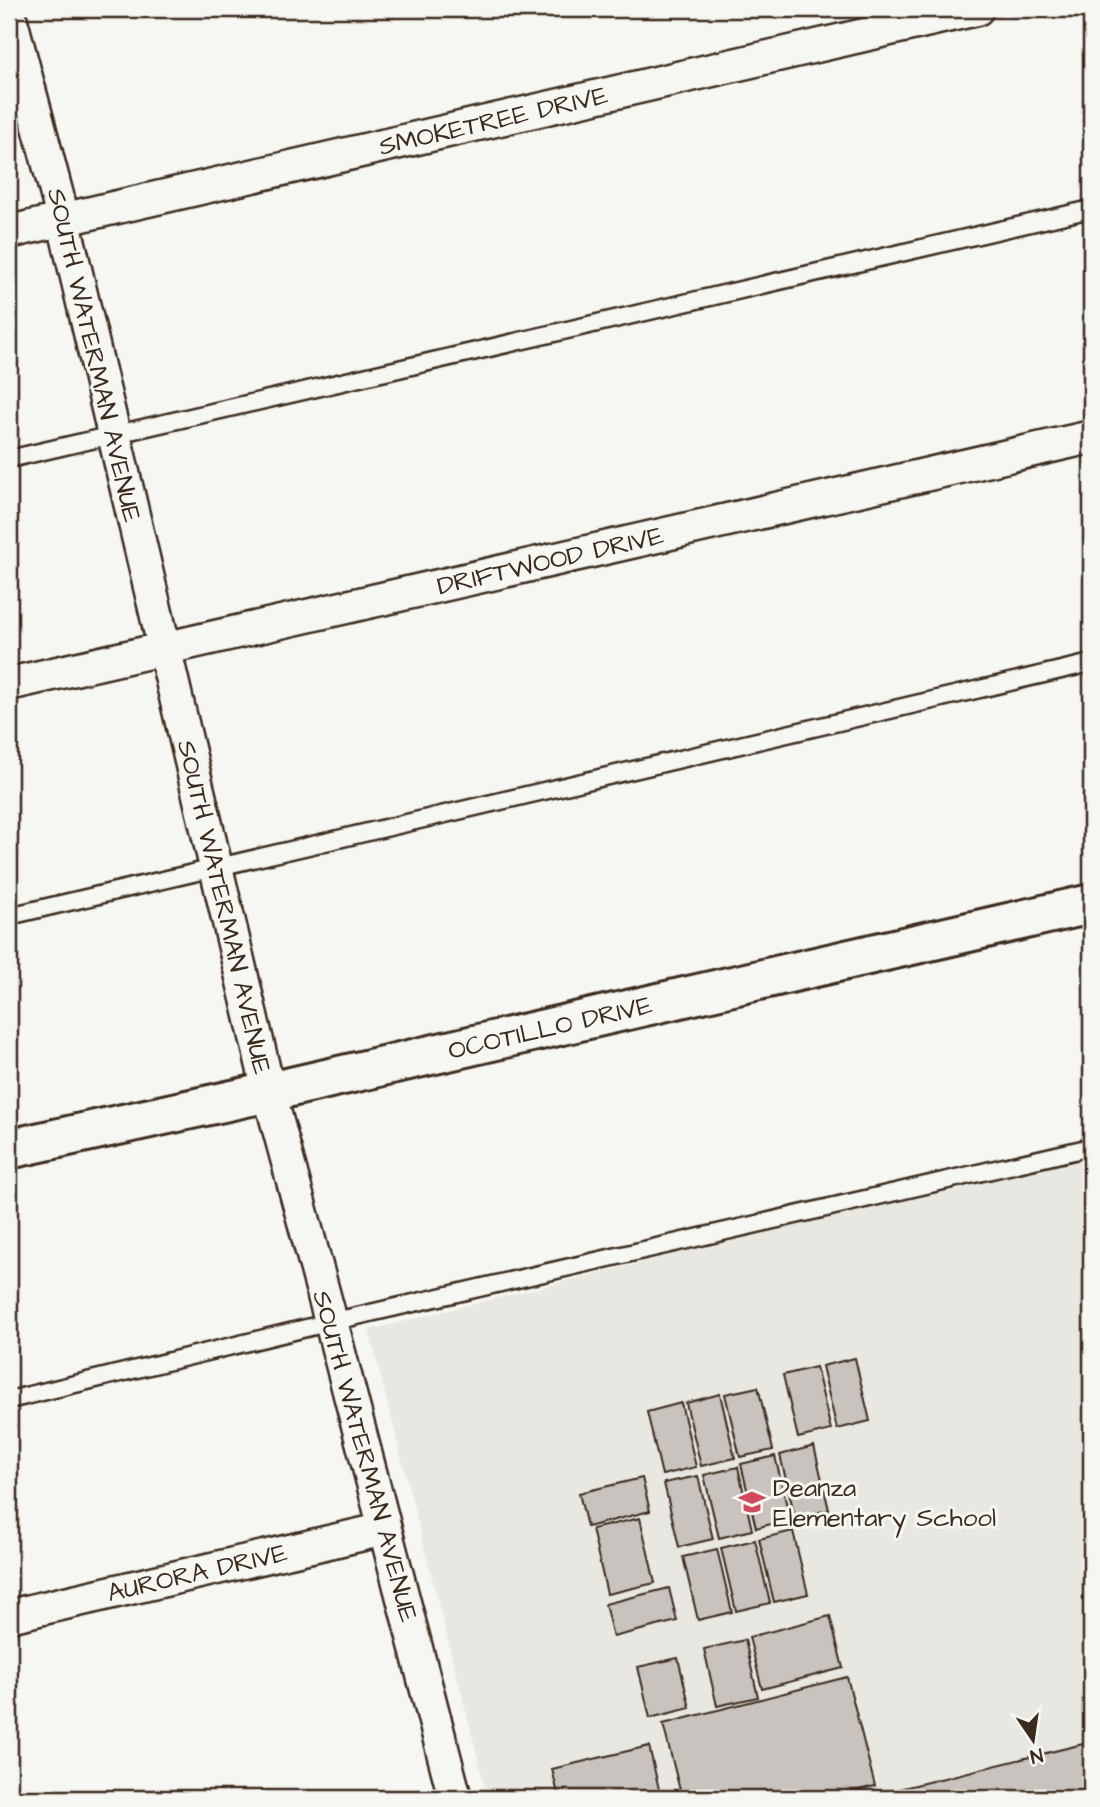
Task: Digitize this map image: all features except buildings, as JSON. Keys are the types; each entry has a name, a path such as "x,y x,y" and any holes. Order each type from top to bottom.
{"street":[{"name":"SMOKETREE DRIVE","path":"9,232 977,9"},
{"name":"SOUTH WATERMAN AVENUE","path":"10,10 63,218 268,1092 455,1798"},
{"name":"DRIFTWOOD DRIVE","path":"9,684 1091,437"},
{"name":"OCOTILLO DRIVE","path":"9,1149 1091,904"},
{"name":"AURORA DRIVE","path":"9,1616 385,1529"}],"lane":[{"path":"9,459 1091,209"},
{"path":"9,916 1091,663"},
{"path":"9,1400 331,1322 1091,1147"}],"shaded area":[{"name":"Deanza Elementary School","path":"1091,1151 1091,1798 488,1798 369,1330"}],"place":[{"name":"Deanza Elementary School","path":"752,1502"}]}
